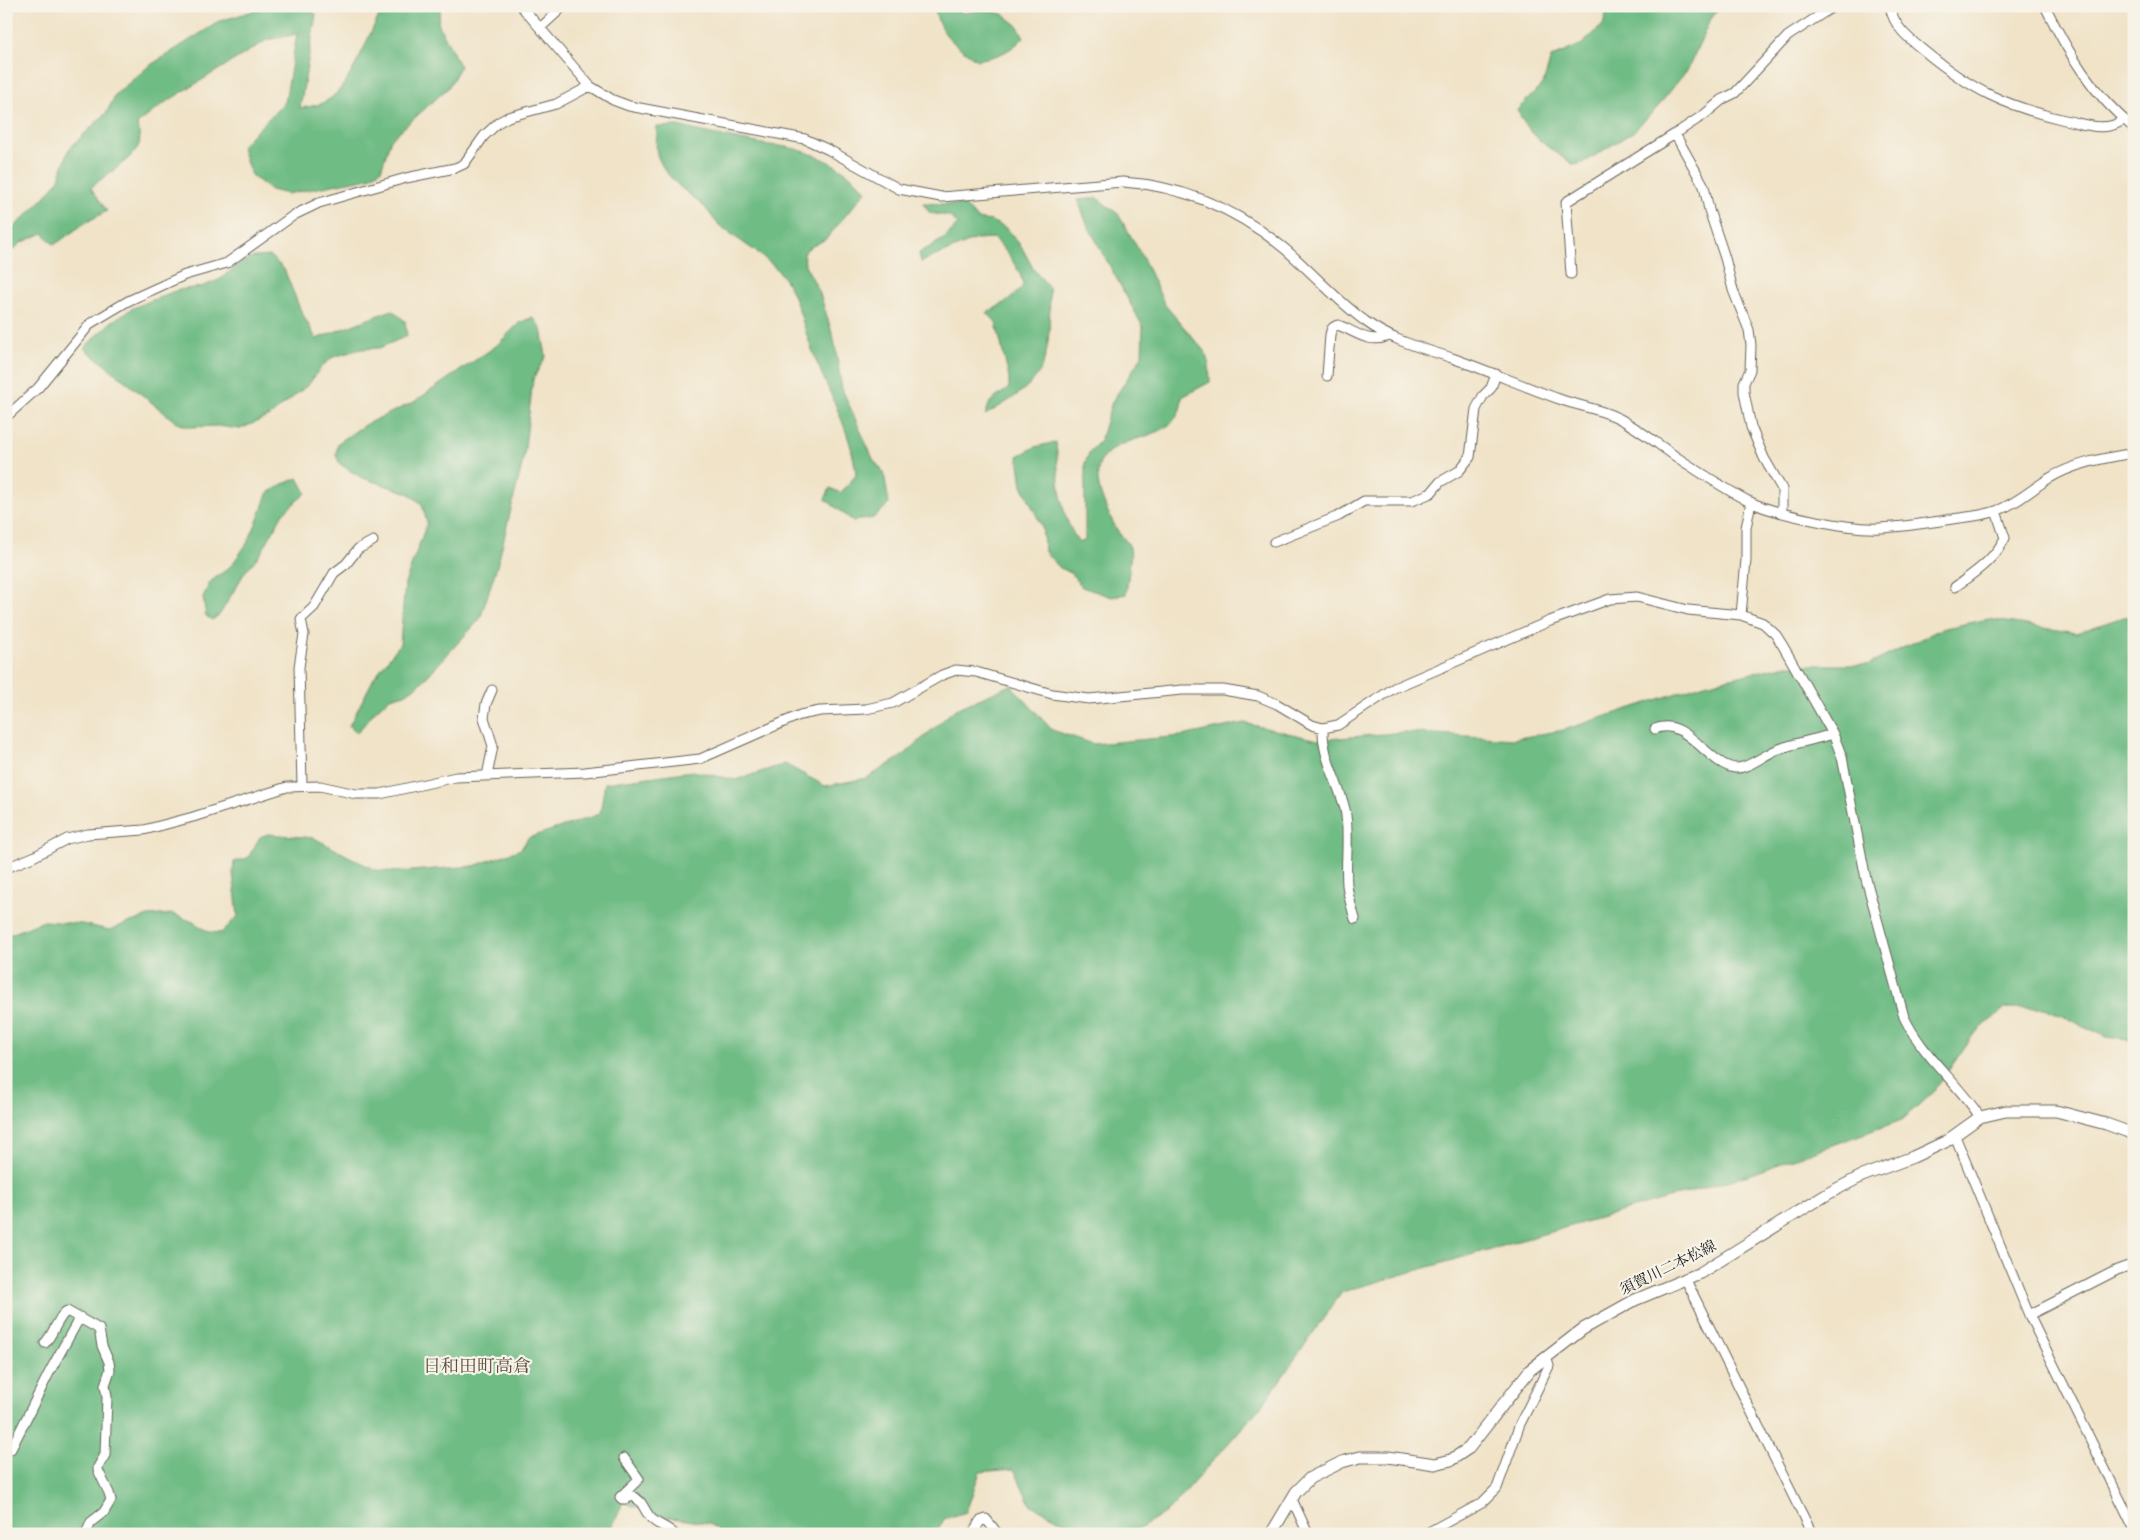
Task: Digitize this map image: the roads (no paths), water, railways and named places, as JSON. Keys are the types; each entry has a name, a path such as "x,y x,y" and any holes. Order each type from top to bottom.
{"main road":[{"name":"須賀川二本松線","path":"1271,1534 1292,1499 1310,1478 1334,1466 1360,1457 1388,1457 1435,1464 1450,1460 1469,1448 1490,1424 1530,1370 1583,1329 1610,1313 1707,1268 1798,1212 1862,1176 1913,1157 1955,1136 1980,1117 2006,1111 2056,1111 2106,1124 2134,1134"}],"street":[{"path":"521,6 590,86 613,100 629,106 805,139 829,150 899,189 941,197 1122,182 1140,183 1174,190 1218,205 1248,220 1286,250 1365,321 1390,336 1560,399 1616,417 1689,465 1751,502 1782,512 1823,522 1876,529 1934,522 1996,511 2020,500 2046,480 2069,468 2134,453"},
{"path":"540,28 564,6"},
{"path":"1571,274 1566,202 1675,134 1705,114 1723,99 1735,93 1788,36 1834,6"},
{"path":"1890,6 1894,20 1906,36 1943,68 1983,93 2028,112 2089,125 2110,127 2124,120"},
{"path":"2046,6 2076,65 2105,101 2134,128"},
{"path":"6,417 38,388 91,323 128,300 185,275 226,263 294,215 319,203 406,178 455,168 464,164 484,136 499,122 508,117 556,104 590,86"},
{"path":"1675,134 1704,186 1709,210 1725,258 1733,290 1749,330 1751,345 1750,370 1744,383 1744,392 1751,427 1764,458 1782,488 1782,512"},
{"path":"1327,376 1330,335 1334,326 1372,340 1379,340 1390,336"},
{"path":"1274,542 1339,516 1364,501 1412,500 1431,493 1440,482 1459,471 1470,458 1476,409 1483,396 1491,388 1496,374"},
{"path":"1741,615 1746,560 1746,528 1751,502"},
{"path":"1955,587 1988,562 2006,538 1996,511"},
{"path":"302,785 299,667 304,641 301,619 314,608 334,573 346,564 358,549 373,541"},
{"path":"6,868 33,858 66,839 88,834 136,832 193,817 274,790 302,785 320,786 356,794 380,794 456,777 585,772 700,759 800,715 820,711 866,709 894,703 942,675 956,670 976,672 1052,694 1089,699 1200,689 1254,694 1277,704 1312,725 1322,728 1338,725 1394,688 1550,621 1610,599 1637,597 1688,610 1741,615 1763,623 1776,635 1833,734 1842,757 1866,879 1904,1016 1911,1031 1923,1048 1960,1089 1980,1117"},
{"path":"487,776 492,746 484,718 486,704 492,690"},
{"path":"1655,729 1661,727 1680,730 1705,750 1735,768 1744,766 1775,750 1833,734"},
{"path":"1322,728 1327,763 1337,784 1345,810 1348,844 1347,886 1355,919"},
{"path":"1955,1136 2029,1315 2134,1528"},
{"path":"2029,1315 2117,1270 2134,1264"},
{"path":"1685,1278 1812,1534"},
{"path":"45,1343 51,1337 64,1313 67,1311 99,1329 102,1346 109,1362 110,1370 105,1385 107,1397 105,1455 98,1466 98,1470 111,1500 104,1512 91,1522 86,1534"},
{"path":"10,1448 80,1317"},
{"path":"1424,1534 1482,1502 1497,1488 1520,1424 1549,1366 1546,1356"},
{"path":"624,1458 639,1479 620,1497 626,1500 632,1496 638,1498 653,1521 666,1527 674,1534"},
{"path":"1292,1499 1308,1534"},
{"path":"974,1534 980,1521 986,1519 998,1534"}],"district":[{"name":"日和田町高倉","path":"477,1366"}]}
